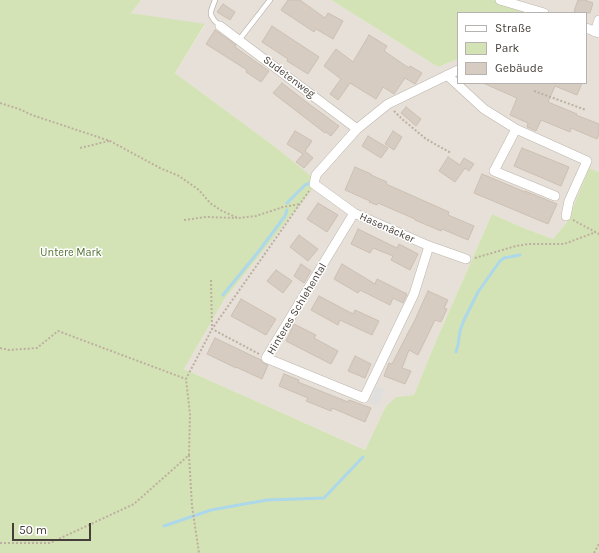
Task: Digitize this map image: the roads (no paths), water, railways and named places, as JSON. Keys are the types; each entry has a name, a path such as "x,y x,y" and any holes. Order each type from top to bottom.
{"street":[{"path":"505,1 541,12"},
{"path":"593,31 599,20"},
{"name":"Sudetenweg","path":"220,26 357,129"},
{"path":"357,129 388,104 457,70"},
{"path":"447,74 457,83"},
{"path":"458,84 484,109 516,129 587,161 569,201 566,216"},
{"name":"Hasenäcker","path":"357,129 316,175 314,184 354,214 429,246 466,259"},
{"path":"516,129 494,171 555,196"},
{"name":"Hinteres Schlehental","path":"354,214 266,358 364,398 414,294 429,246"}],"lane":[{"path":"215,0 211,10 211,15 220,26"},
{"path":"239,40 270,0"}],"waterway":[{"path":"287,203 305,185 310,183"},
{"path":"223,295 259,251 285,216 287,210"},
{"path":"456,352 460,331 464,320 478,292 500,261 504,258 520,255"},
{"path":"164,526 211,510 267,500 324,498 363,457"}],"park label":[{"name":"Untere Mark","path":"71,253"}]}
